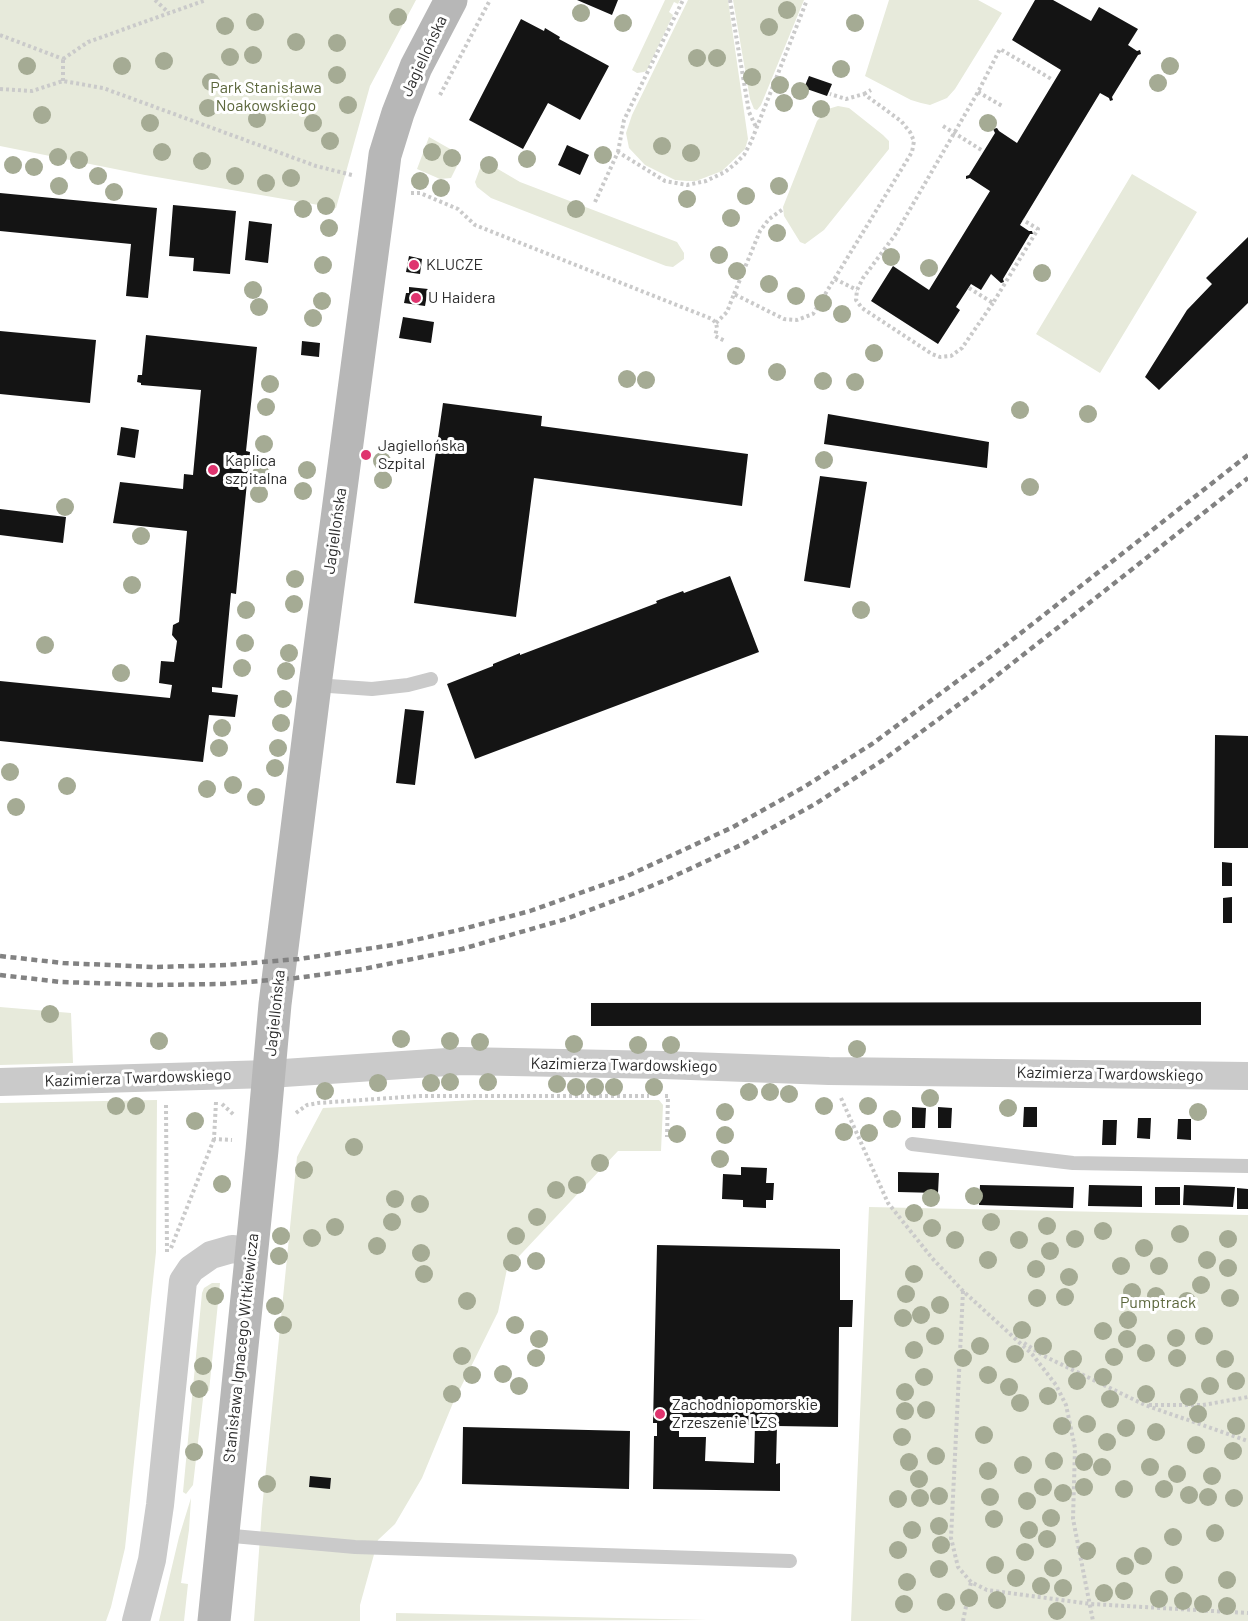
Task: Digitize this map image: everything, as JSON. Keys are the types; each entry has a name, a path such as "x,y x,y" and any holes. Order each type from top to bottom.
{"street":[{"name":"Jagiellońska","path":"269,1074 275,1004 315,685 386,155 398,113 416,68 451,0"},
{"name":"Kazimierza Twardowskiego","path":"0,1082 269,1074 462,1062 663,1065 829,1071 1248,1076"},
{"name":"Stanisława Ignacego Witkiewicza","path":"214,1621 269,1074"},
{"path":"136,1621 152,1560 159,1516 183,1281 190,1269 211,1255 232,1249 251,1251"}],"lane":[{"path":"315,685 372,689 408,685 431,679"},
{"path":"912,1144 1073,1163 1248,1167"},
{"path":"222,1535 355,1547 790,1561"}],"path":[{"path":"155,0 170,13"},
{"path":"63,59 88,42 206,0"},
{"path":"435,105 490,0"},
{"path":"595,202 618,152 624,120 683,0"},
{"path":"730,0 749,112 756,128"},
{"path":"618,152 665,181 687,185 706,181 725,172 744,155 807,0"},
{"path":"0,35 63,59"},
{"path":"1023,220 1038,229 993,303 962,348 951,356 940,357 932,354 862,308 856,300 856,290 862,278 895,235 978,92 1000,49 1053,80"},
{"path":"63,59 63,81"},
{"path":"0,89 32,91 63,81 103,88 316,166 356,176"},
{"path":"830,94 846,99 871,90"},
{"path":"978,92 1004,107"},
{"path":"734,294 784,319 798,320 813,314 912,152 914,141 901,121 864,94"},
{"path":"943,126 983,152"},
{"path":"405,194 420,193 458,209 476,225 712,319 716,323"},
{"path":"725,341 715,336 716,323 727,312 760,231 775,213 783,209"},
{"path":"834,279 856,290"},
{"path":"969,288 993,303"},
{"path":"829,1071 888,1203 911,1234 963,1291 1045,1369 1066,1404 1075,1448 1073,1519 1094,1621"},
{"path":"165,1095 166,1260"},
{"path":"318,1103 420,1096 651,1096"},
{"path":"662,1096 668,1096 667,1137"},
{"path":"216,1099 214,1139 242,1140"},
{"path":"963,1291 951,1538 958,1567 971,1582 987,1590 1090,1604 1248,1613"},
{"path":"1014,1338 1044,1356 1145,1405 1248,1440"},
{"path":"1145,1405 1203,1406 1248,1397"},
{"path":"963,1621 971,1582"}],"green space":[{"name":"Park Stanisława Noakowskiego","path":"0,0 416,0 370,86 336,208 145,175 0,146"},
{"path":"665,0 680,0 678,4 674,2 669,12 673,15 647,70 637,73 632,70"},
{"path":"688,0 728,0 748,139 745,149 722,171 696,181 675,180 645,165 629,148 626,133 632,115"},
{"path":"733,0 804,0 757,110 754,109 750,99"},
{"path":"889,0 978,0 1002,13 955,89 947,98 930,105 921,103 865,76"},
{"path":"838,106 849,108 883,135 889,141 889,149 824,230 805,244 800,242 784,216 783,207 817,121 828,109"},
{"path":"429,137 459,154 459,162 451,178 440,179 417,169"},
{"path":"486,162 520,182 677,242 684,253 684,259 673,267 666,266 491,198 477,187 475,182 482,163"},
{"path":"1132,174 1197,212 1100,373 1036,334"},
{"path":"0,1007 71,1013 73,1063 0,1065"},
{"path":"157,1100 156,1252 125,1548 111,1607 106,1621 0,1621 0,1103"},
{"path":"475,1100 659,1100 663,1105 661,1151 618,1151 507,1269 498,1312 453,1403 422,1478 395,1524 378,1540 360,1605 360,1621 254,1621 262,1509 297,1157 323,1108"},
{"name":"Pumptrack","path":"869,1207 1248,1215 1248,1621 851,1621"},
{"path":"212,1283 220,1283 209,1391 204,1390 193,1485 186,1494 183,1492 202,1293 204,1288"},
{"path":"191,1498 181,1583 188,1584 184,1621 159,1621 179,1537"},
{"path":"396,1613 707,1620 396,1621"}],"building":[{"path":"577,0 618,0 612,15"},
{"path":"1035,0 1053,0 1091,21 1099,7 1138,29 1128,45 1137,51 1140,50 1141,54 1138,55 1112,97 1113,100 1110,101 1100,93 1023,220 1020,225 1032,231 1033,234 1030,234 1003,279 1004,282 1001,283 991,274 981,290 971,284 956,307 960,310 938,344 871,301 893,266 929,290 990,191 970,178 966,179 966,176 969,175 995,133 993,129 997,128 1017,143 1061,70 1012,40"},
{"path":"521,19 544,31 545,28 560,37 559,39 609,66 580,120 548,103 523,149 469,120"},
{"path":"809,76 832,84 827,96 804,88"},
{"path":"567,145 589,155 580,175 558,165"},
{"path":"0,193 157,208 148,298 126,296 131,244 0,231"},
{"path":"173,205 236,211 230,274 193,271 194,258 169,256"},
{"path":"249,221 272,224 268,263 245,260"},
{"path":"1248,237 1248,303 1159,390 1145,377 1187,310 1212,284 1206,278"},
{"name":"KLUCZE","path":"409,256 422,259 420,274 406,272"},
{"name":"U Haidera","path":"409,287 428,289 425,306 404,303"},
{"path":"403,317 434,322 431,343 399,338"},
{"path":"0,331 96,340 90,403 0,394"},
{"path":"146,335 257,347 246,451 250,452 236,594 231,593 222,688 212,687 212,692 238,695 235,717 209,715 203,762 0,741 0,681 170,698 172,685 159,683 161,661 174,662 177,641 172,635 173,625 179,622 187,531 113,523 120,482 183,489 184,474 193,475 201,390 141,385 137,382 138,375 142,375"},
{"path":"302,341 320,343 319,357 301,355"},
{"path":"443,403 542,416 541,426 748,454 742,506 534,478 516,617 414,603"},
{"path":"828,414 989,442 987,468 824,444"},
{"path":"121,427 139,430 135,458 117,455"},
{"path":"820,476 867,482 850,588 804,581"},
{"path":"0,509 66,517 63,543 0,535"},
{"path":"730,576 759,652 475,759 447,684 520,653 520,655 657,603 656,601"},
{"path":"405,709 424,711 415,785 396,783"},
{"path":"1215,735 1248,736 1248,848 1214,848"},
{"path":"1222,862 1232,863 1232,886 1222,886"},
{"path":"1232,897 1232,923 1223,923 1223,898"},
{"path":"1201,1002 1201,1025 591,1026 591,1003"},
{"path":"912,1107 926,1108 925,1128 912,1128"},
{"path":"938,1107 952,1108 951,1128 938,1128"},
{"path":"1024,1107 1037,1107 1037,1127 1023,1127"},
{"path":"1138,1118 1151,1118 1150,1139 1137,1138"},
{"path":"1178,1119 1191,1119 1191,1140 1177,1139"},
{"path":"1103,1120 1117,1120 1116,1145 1102,1145"},
{"path":"741,1167 767,1168 766,1183 774,1183 773,1200 766,1200 766,1208 743,1207 743,1200 722,1199 723,1174 741,1175"},
{"path":"898,1172 939,1173 938,1193 898,1192"},
{"path":"980,1185 1074,1187 1073,1208 979,1205"},
{"path":"1089,1185 1142,1186 1142,1207 1088,1206"},
{"path":"1184,1185 1235,1187 1233,1207 1183,1205"},
{"path":"1155,1187 1180,1187 1180,1205 1155,1205"},
{"path":"1237,1188 1248,1189 1248,1209 1237,1209"},
{"path":"657,1245 840,1249 840,1300 853,1300 852,1327 839,1327 838,1427 777,1426 776,1464 780,1463 780,1491 653,1489 654,1436 657,1436 657,1423 653,1423","holes":["679,1424 755,1425 754,1463 705,1461 706,1437 679,1437"]},
{"path":"463,1427 630,1431 629,1489 462,1484"},
{"path":"310,1476 331,1478 330,1489 309,1487"}],"railway":[{"path":"0,956 63,963 155,967 226,965 299,959 393,945 459,930 530,911 625,877 733,827 804,787 872,744 994,654 1248,455"},
{"path":"0,975 61,982 153,985 223,984 296,978 363,969 462,949 566,919 632,894 743,844 815,804 883,760 981,688 1248,478"}],"place":[{"name":"KLUCZE","path":"414,265"},
{"name":"U Haidera","path":"416,298"},
{"name":"Jagiellońska Szpital","path":"366,455"},
{"name":"Kaplica szpitalna","path":"213,470"},
{"name":"Zachodniopomorskie Zrzeszenie LZS","path":"660,1414"}]}
